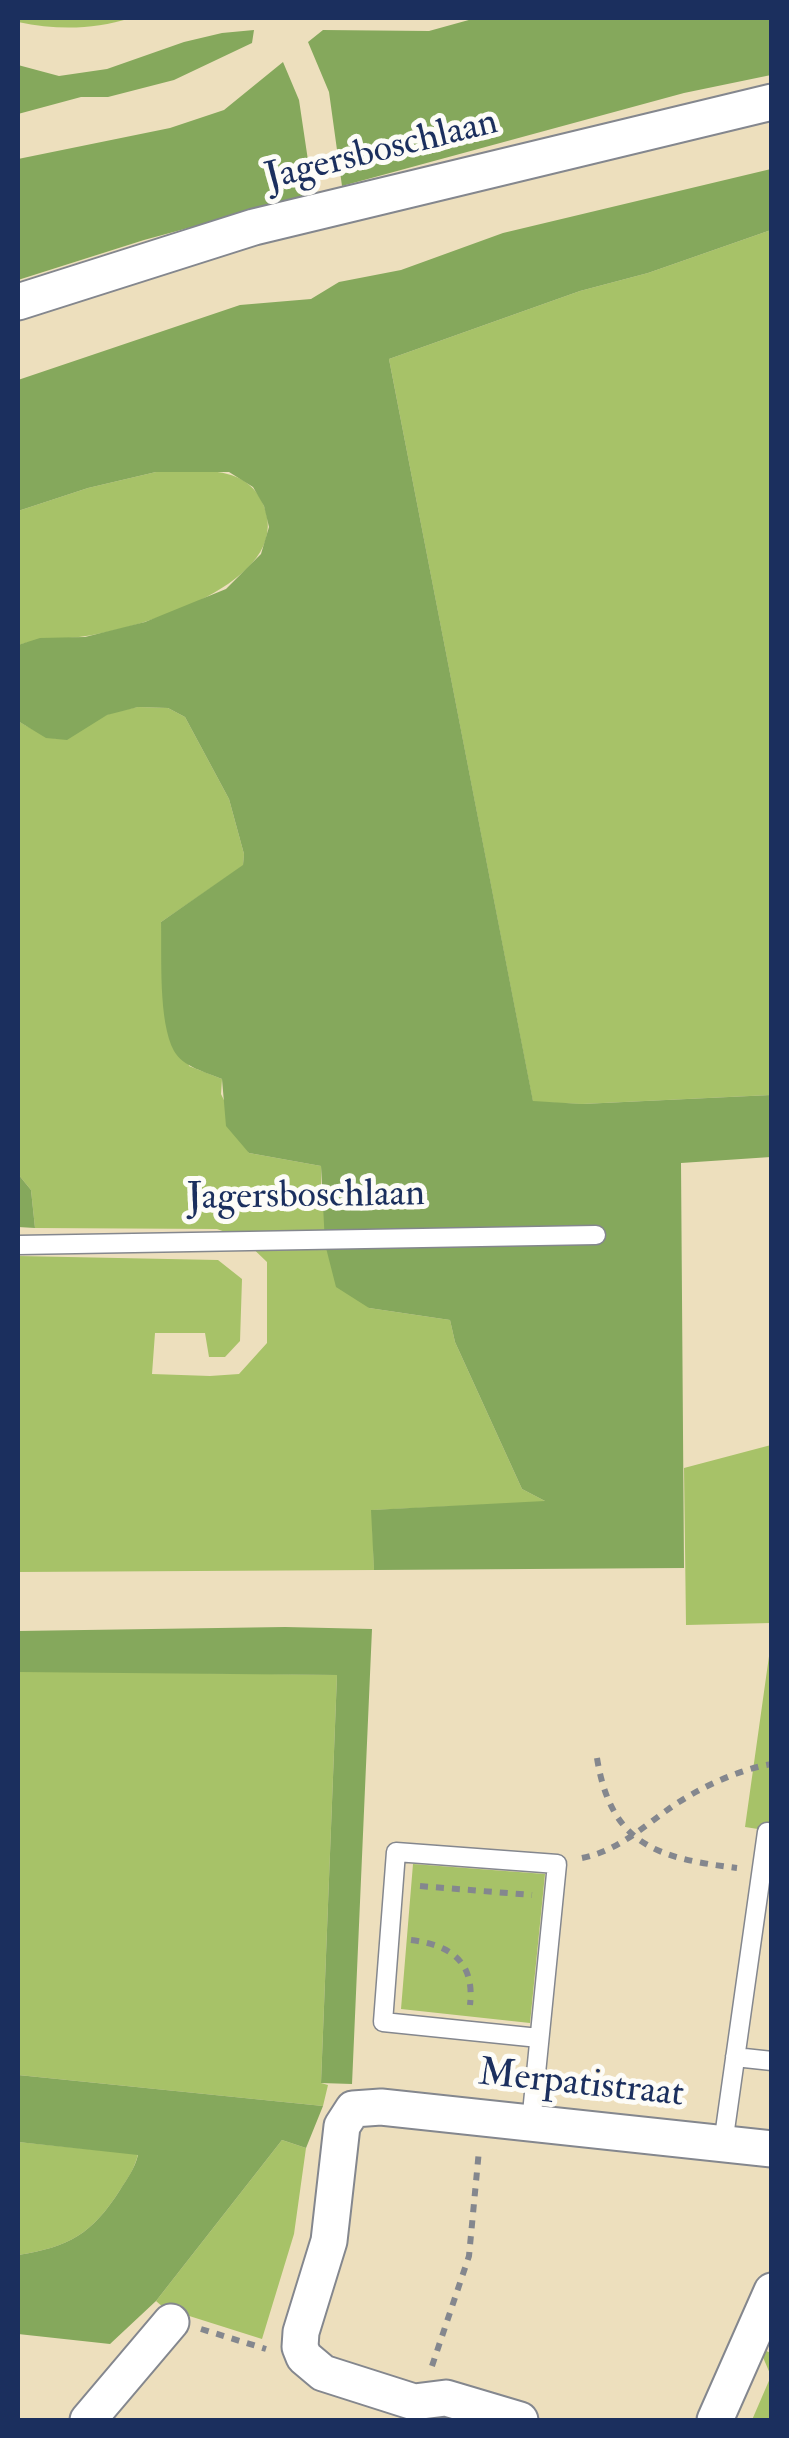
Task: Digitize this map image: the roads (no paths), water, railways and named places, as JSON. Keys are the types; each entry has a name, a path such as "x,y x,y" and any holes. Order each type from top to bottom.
{"street":[{"name":"Jagersboschlaan","path":"18,302 254,227 772,102"},
{"name":"Merpatistraat","path":"414,2408 323,2373 304,2357 300,2346 329,2241 342,2126 353,2108 772,2150"},
{"path":"715,2420 772,2291"},
{"path":"88,2420 171,2322"},
{"path":"414,2408 446,2398 520,2420"}],"lane":[{"name":"Jagersboschlaan","path":"18,1245 596,1235"},
{"path":"723,2144 767,1832"},
{"path":"531,2124 540,2038 554,1897 558,1864 396,1852 383,2022 540,2038"},
{"name":"Merpatistraat","path":"736,2057 772,2061"}]}
